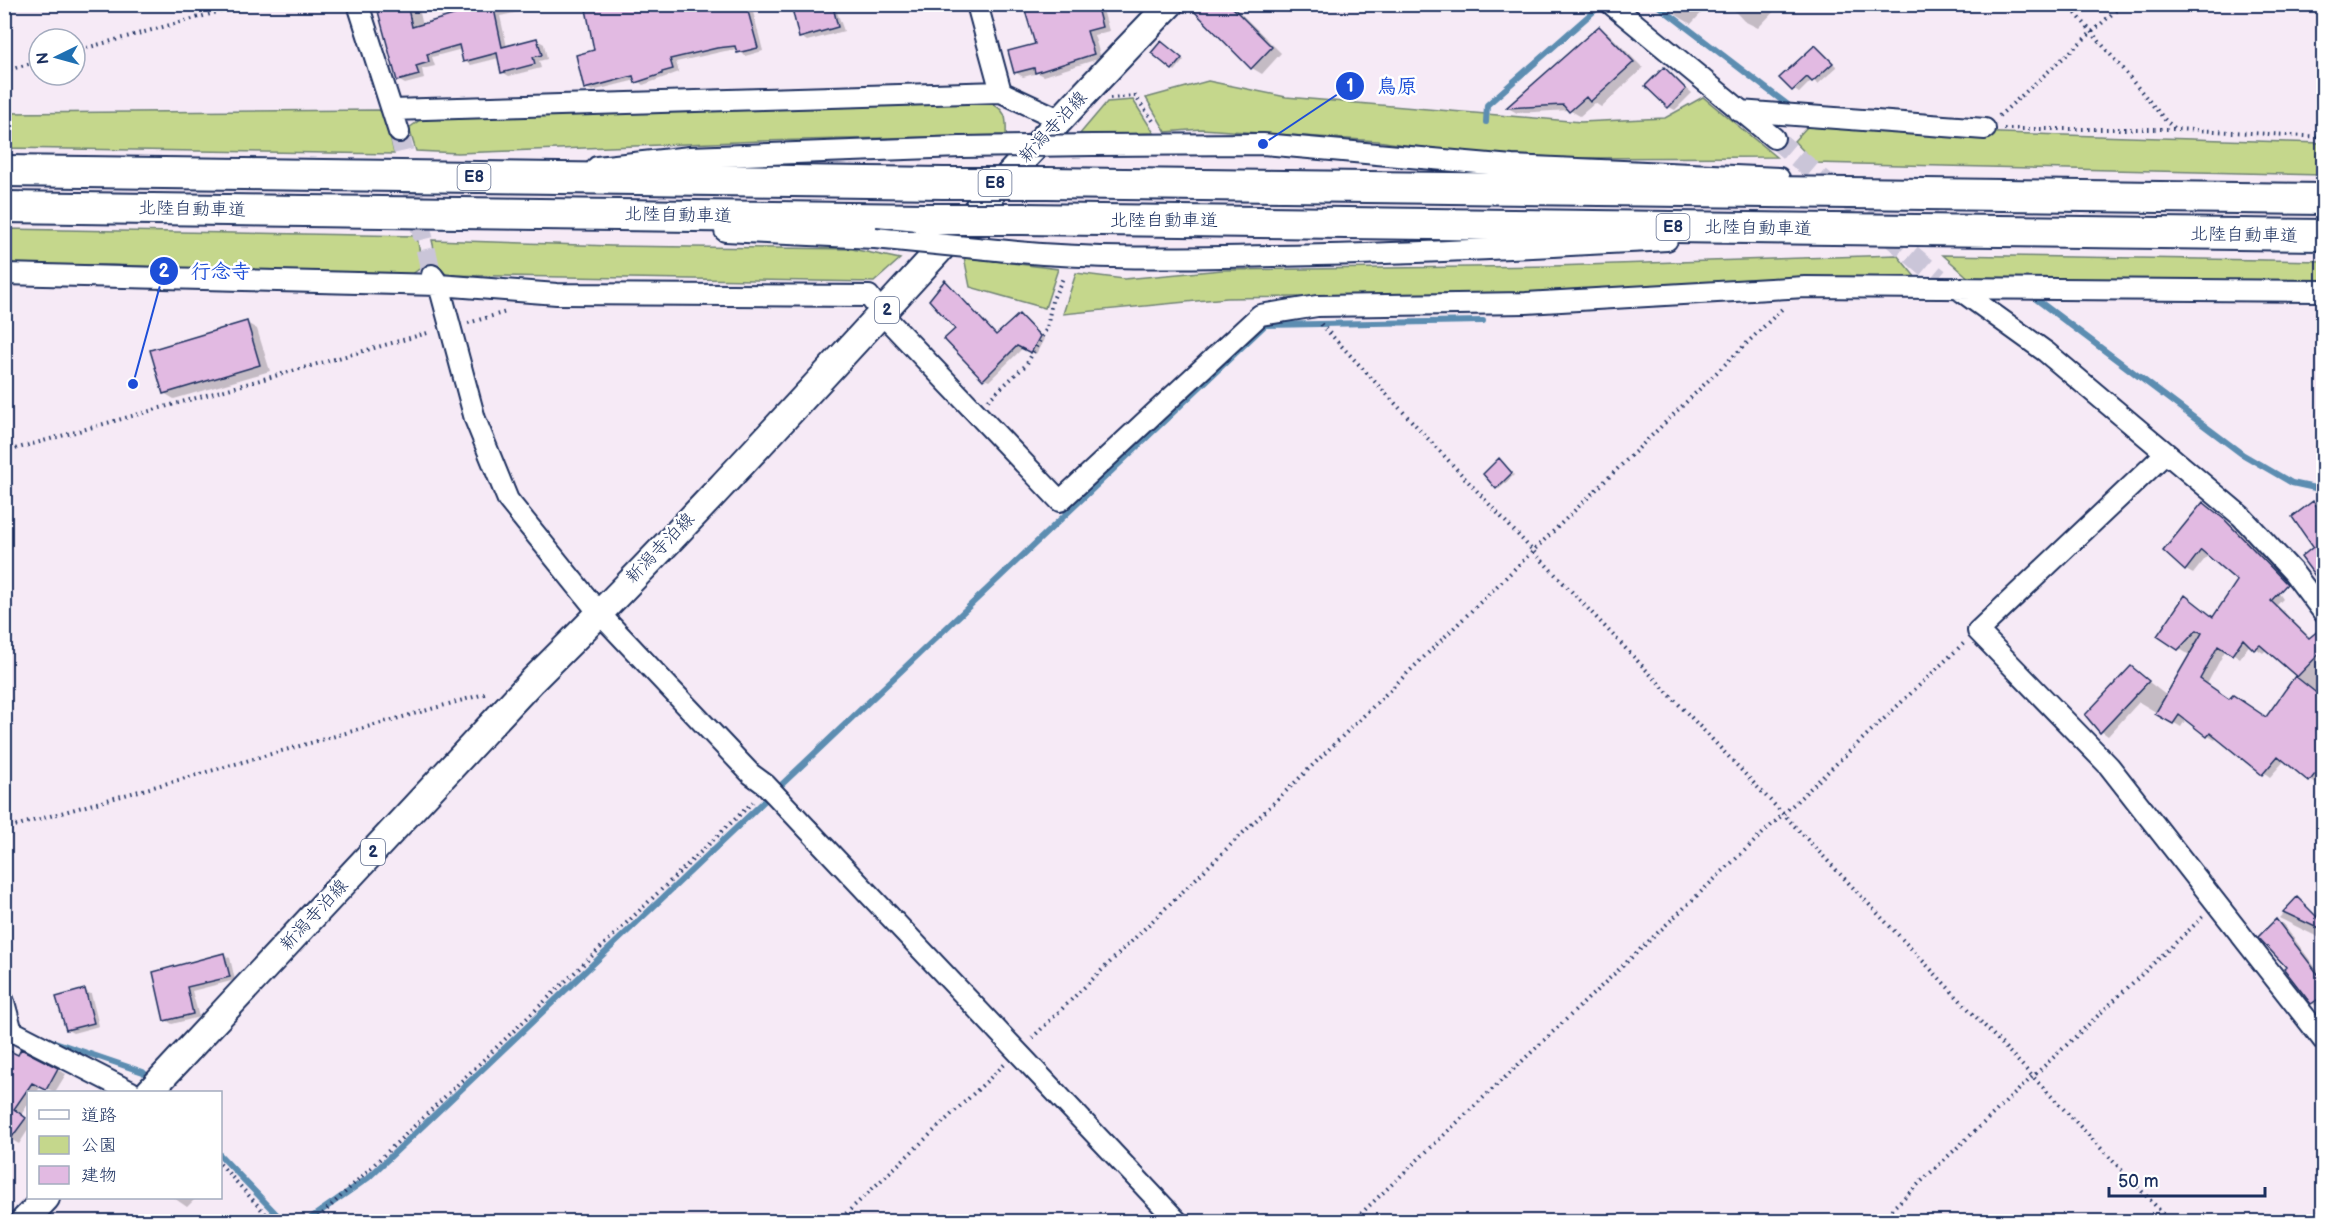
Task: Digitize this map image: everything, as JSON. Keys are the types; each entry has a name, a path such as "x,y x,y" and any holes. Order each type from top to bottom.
{"highway":[{"name":"北陸自動車道","path":"4,171 2324,199"},
{"name":"北陸自動車道","path":"4,207 2324,236"}],"main road":[{"name":"新潟寺泊線","path":"150,1091 532,681 883,315 1059,119 1170,4"},
{"path":"23,1221 44,1199"}],"street":[{"path":"358,4 399,132"},
{"path":"977,4 1001,92"},
{"path":"1611,4 1774,138"},
{"path":"392,110 1001,92 1059,119"},
{"path":"1739,111 1985,129"},
{"path":"487,177 690,158 961,147 1263,144 1512,166 1865,182 2042,194"},
{"path":"346,211 465,222 875,238 1069,258 1363,255 1858,230"},
{"path":"4,274 435,279 557,294 869,296 883,315 1060,501 1260,315 1317,306 1526,303 1804,287 1959,290 2324,291"},
{"path":"1939,278 2046,351 2241,516 2294,572 2324,612"},
{"path":"435,279 451,326 475,419 508,501 599,613 751,774 766,785 1178,1221"},
{"path":"2166,453 1977,631 2109,766 2215,905 2324,1041"},
{"path":"4,1002 8,1028 129,1091"}],"path":[{"path":"87,48 247,4"},
{"path":"2068,4 2166,121 2177,129"},
{"path":"1985,129 2123,4"},
{"path":"4,70 27,64"},
{"path":"1135,96 1154,122"},
{"path":"1985,129 2177,129 2324,137"},
{"path":"983,405 1026,365 1047,328 1052,302 1063,278"},
{"path":"837,1221 1018,1051 1804,287"},
{"path":"1317,306 1322,327 2171,1221"},
{"path":"4,452 514,309"},
{"path":"1352,1221 1977,631"},
{"path":"4,829 493,692"},
{"path":"314,1221 753,802 766,785"},
{"path":"1878,1221 2215,905"},
{"path":"222,1166 273,1221"}],"green space":[{"path":"1208,81 1286,97 1581,122 1665,118 1703,97 1776,157 1569,158 1444,151 1378,141 1201,129 1166,132 1146,98"},
{"path":"1133,100 1154,133 1079,135 1107,102"},
{"path":"988,102 1004,114 1006,135 762,141 458,153 416,151 409,128 424,117"},
{"path":"379,110 386,116 394,154 5,148 5,113"},
{"path":"1807,127 2323,143 2323,175 1815,163 1794,141"},
{"path":"5,229 417,236 422,267 408,277 112,265 5,265"},
{"path":"432,240 611,246 852,249 900,259 874,282 447,275 438,267"},
{"path":"1897,255 1917,279 1536,293 1227,298 1063,314 1076,273 1124,279 1222,270 1553,266"},
{"path":"1943,255 2323,261 2323,281 1971,280"},
{"path":"964,257 1058,269 1045,308 970,287"}],"building":[{"path":"376,4 407,4 412,27 457,14 454,4 493,4 502,47 537,38 542,55 533,57 535,64 501,73 497,53 463,62 459,45 427,54 429,62 416,66 419,75 397,81"},
{"path":"585,4 746,4 758,48 737,53 735,46 717,48 670,59 673,69 662,72 662,74 635,83 633,76 584,89 576,55 594,50"},
{"path":"791,4 833,7 838,27 799,38"},
{"path":"1023,4 1096,4 1102,27 1087,31 1094,54 1035,73 1034,68 1014,73 1008,51 1035,44"},
{"path":"1187,4 1229,4 1272,47 1251,69"},
{"path":"1599,26 1634,62 1590,102 1586,97 1569,112 1563,105 1506,108"},
{"path":"1161,41 1182,58 1172,70 1151,53"},
{"path":"1815,45 1833,63 1812,82 1807,77 1792,91 1779,78"},
{"path":"1664,67 1686,89 1668,108 1645,86"},
{"path":"945,280 996,335 1019,314 1040,336 1031,353 1017,346 983,380 944,339 955,329 929,300"},
{"path":"247,321 260,365 163,394 150,350"},
{"path":"1499,458 1512,473 1496,489 1483,474"},
{"path":"2313,501 2324,516 2324,588 2301,557 2313,547 2292,517"},
{"path":"2203,502 2225,520 2287,584 2271,601 2309,638 2324,626 2324,649 2297,677 2260,645 2254,650 2243,639 2232,655 2218,646 2200,679 2229,699 2233,695 2266,717 2295,676 2324,699 2324,780 2315,774 2309,782 2278,756 2262,775 2210,733 2207,737 2179,715 2173,724 2155,714 2202,633 2197,630 2178,650 2157,636 2185,595 2213,617 2237,581 2201,550 2185,571 2163,551"},
{"path":"2131,666 2149,681 2100,733 2085,715"},
{"path":"2297,897 2324,924 2324,931 2283,912"},
{"path":"2276,919 2324,982 2324,995 2311,1004 2284,969 2286,967 2258,937"},
{"path":"224,953 230,977 187,987 193,1014 164,1021 153,972"},
{"path":"85,989 94,1023 66,1030 56,997"},
{"path":"4,1048 18,1055 21,1049 58,1068 46,1090 32,1083 14,1109 26,1118 4,1148"}],"waterway":[{"path":"1486,122 1487,105 1602,4"},
{"path":"1656,4 1788,105"},
{"path":"2032,296 2242,454 2292,483 2324,490"},
{"path":"305,1222 368,1178 1265,325 1483,321"},
{"path":"49,1040 143,1072 152,1081"},
{"path":"222,1157 284,1222"}],"tunnel":[{"path":"399,132 431,272"},
{"path":"1774,138 1939,278"}],"place":[{"name":"鳥原","path":"1263,144"},
{"name":"行念寺","path":"133,384"}]}
